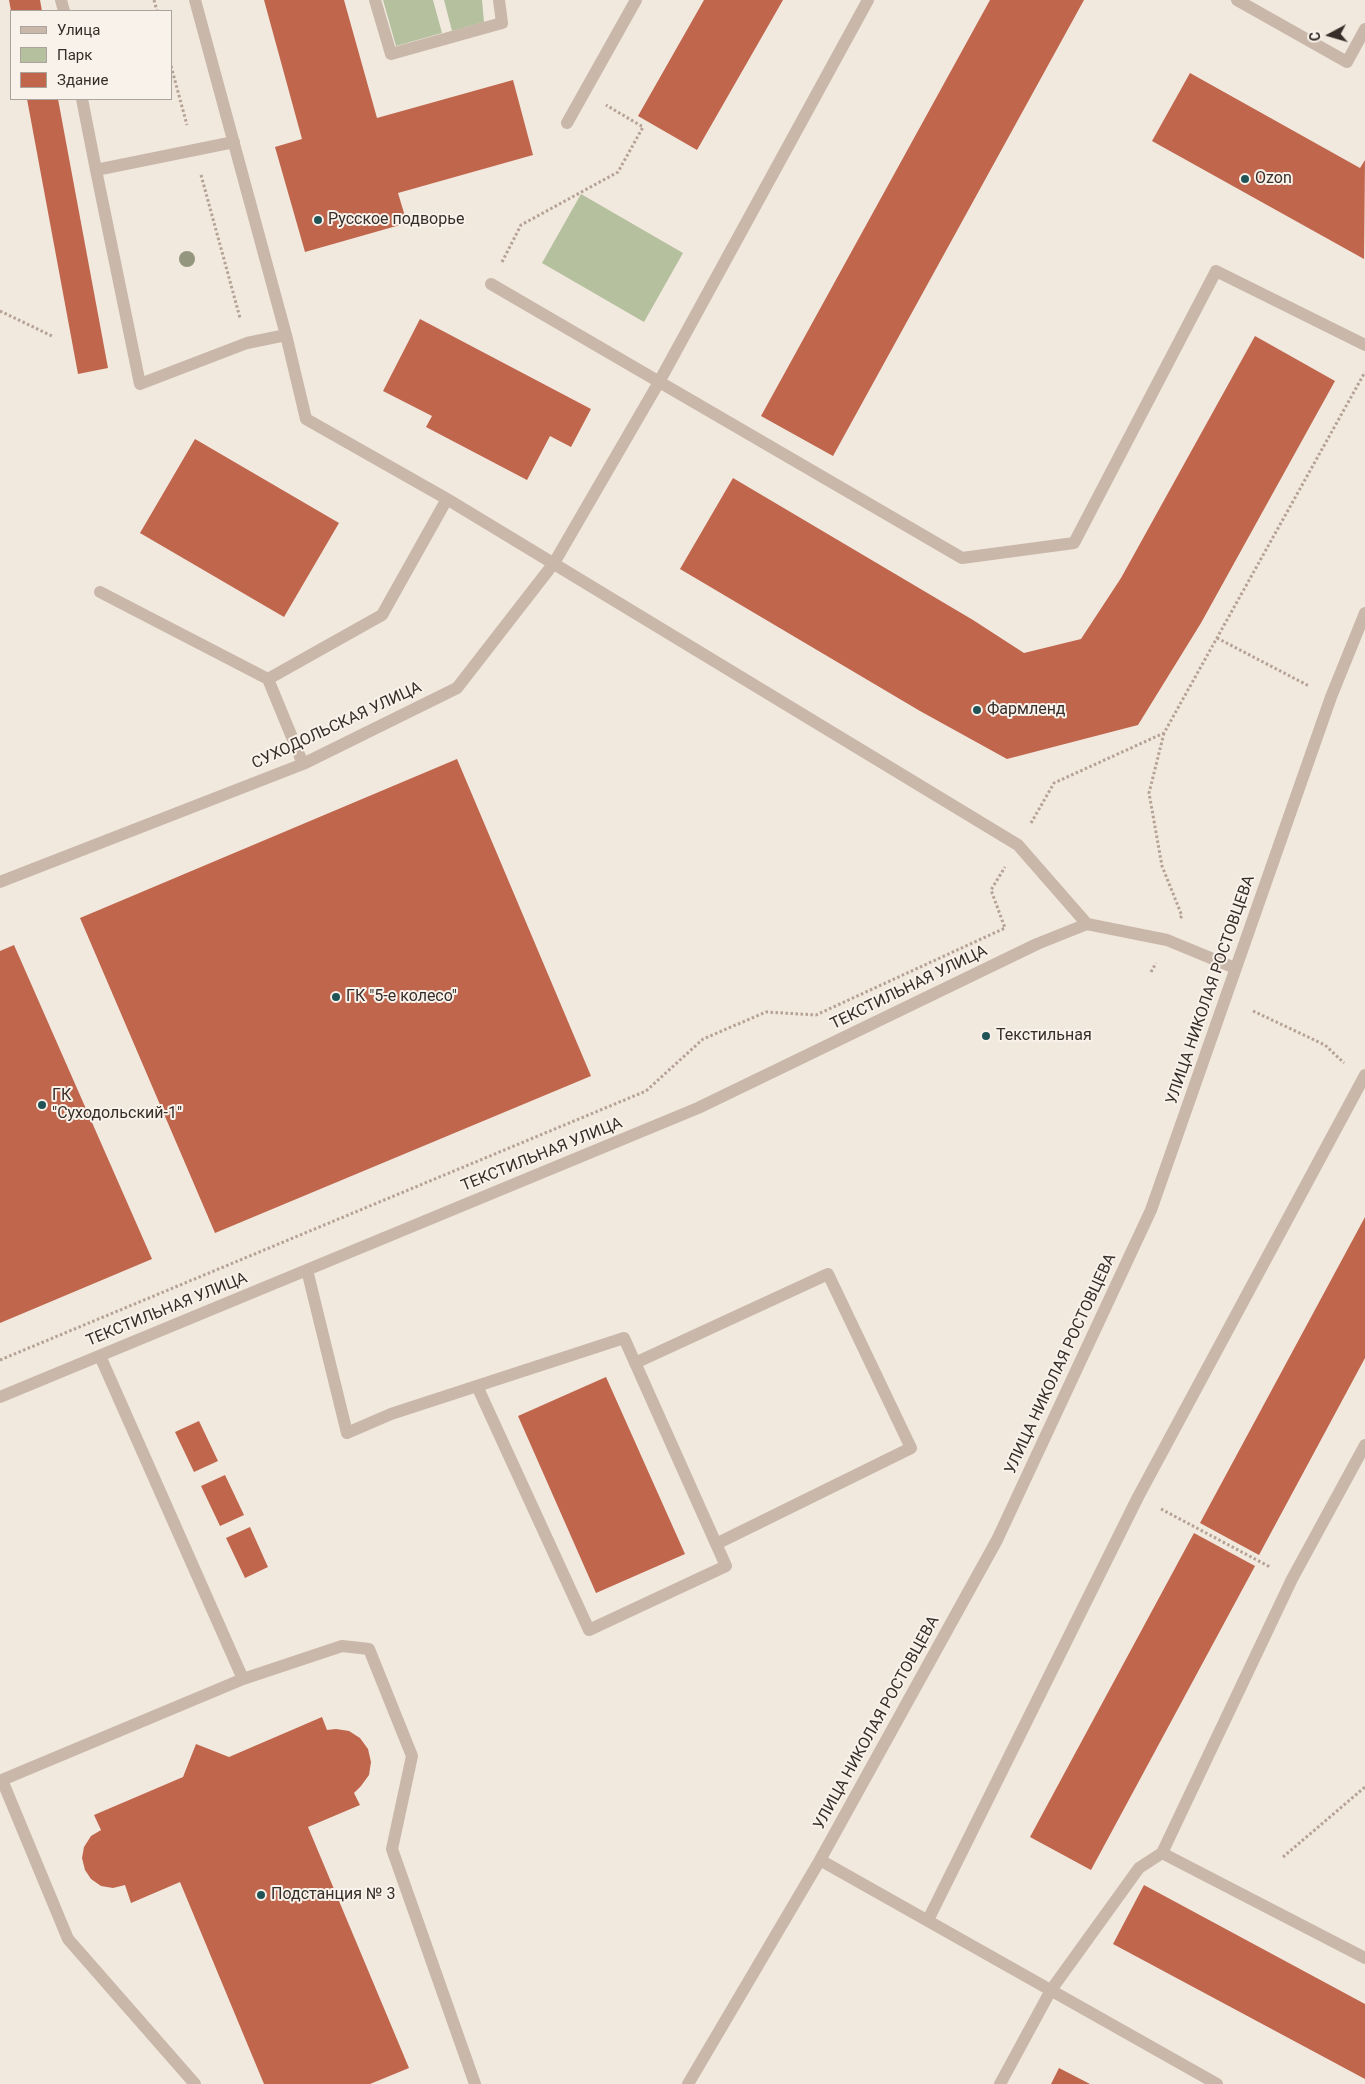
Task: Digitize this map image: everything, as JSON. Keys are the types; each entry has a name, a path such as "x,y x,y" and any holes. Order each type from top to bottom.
{"street":[{"path":"195,0 286,336 306,419 447,499 1018,845 1087,924 1167,940 1235,968"},
{"path":"375,0 391,54 502,23 499,0"},
{"path":"567,123 636,0"},
{"name":"СУХОДОЛЬСКАЯ УЛИЦА","path":"0,882 303,764 457,688 554,564 659,382 868,0"},
{"path":"1237,0 1347,62 1365,29"},
{"path":"82,100 140,384 247,343 286,336"},
{"path":"96,170 234,142"},
{"path":"491,284 962,558 1074,543 1216,271 1365,344"},
{"path":"268,679 382,615 447,499"},
{"path":"100,592 268,679 303,764"},
{"name":"УЛИЦА НИКОЛАЯ РОСТОВЦЕВА","path":"688,2084 820,1860 997,1540 1151,1210 1331,697 1361,633 1365,613"},
{"name":"ТЕКСТИЛЬНАЯ УЛИЦА","path":"0,1397 698,1108 1037,944 1087,924"},
{"path":"928,1920 1138,1496 1364,1077"},
{"path":"307,1270 347,1433 391,1414 624,1338 726,1566 589,1630 477,1386"},
{"path":"635,1362 828,1274 911,1448 716,1544"},
{"path":"100,1356 243,1680"},
{"path":"1000,2084 1051,1990 1139,1868 1162,1853 1292,1580 1365,1445"},
{"path":"195,2084 68,1939 1,1777 243,1680 342,1646 370,1649 412,1756 392,1849 475,2084"},
{"path":"1162,1853 1365,1958"},
{"path":"820,1860 1212,2083"}],"path":[{"path":"172,70 247,343"},
{"path":"491,284 521,225 618,172 643,127 584,92"},
{"path":"0,311 54,337"},
{"path":"1152,972 1167,940 1182,916 1162,866 1149,793 1164,733 1365,372"},
{"path":"1217,638 1331,697"},
{"path":"0,1360 646,1091 703,1039 748,1019 766,1012 816,1015 1005,928 991,890 1054,783 1164,733"},
{"path":"1253,1011 1325,1045 1364,1077"},
{"path":"1138,1496 1292,1580"},
{"path":"1283,1857 1365,1787"}],"green space":[{"path":"383,0 433,0 442,33 396,46"},
{"path":"444,0 482,0 484,22 452,31"},
{"path":"581,194 683,253 644,322 542,263"}],"building":[{"path":"9,0 40,0 42,10 11,10"},
{"path":"264,0 344,0 377,118 513,80 533,155 398,193 407,223 305,252 275,147 302,139"},
{"path":"704,0 783,0 697,150 638,116"},
{"path":"990,0 1084,0 833,456 761,416"},
{"path":"1190,73 1360,168 1365,160 1364,259 1152,141"},
{"path":"27,100 58,100 108,368 78,374"},
{"path":"420,319 591,409 571,447 550,436 527,480 426,427 432,416 383,391"},
{"path":"1255,336 1335,381 1201,623 1138,725 1007,759 920,711 680,569 733,478 973,620 1024,653 1081,639 1121,578"},
{"path":"195,439 339,523 284,617 140,533"},
{"name":"ГК \"5-е колесо\"","path":"457,759 591,1076 215,1233 80,918"},
{"name":"ГК \"Суходольский-1\"","path":"14,945 152,1259 0,1323 0,951"},
{"path":"1365,1217 1365,1358 1259,1555 1200,1523"},
{"path":"606,1377 685,1554 596,1593 518,1416"},
{"path":"199,1421 218,1461 194,1472 175,1432"},
{"path":"225,1475 244,1515 220,1526 201,1486"},
{"path":"250,1527 268,1567 245,1578 226,1538"},
{"path":"1194,1533 1255,1566 1091,1870 1030,1837"},
{"name":"Подстанция № 3","path":"322,1717 327,1730 349,1731 360,1738 368,1749 371,1762 369,1775 354,1793 360,1805 308,1827 409,2068 370,2084 264,2084 180,1882 131,1903 125,1885 113,1888 101,1886 91,1879 85,1870 82,1858 84,1847 91,1836 101,1830 94,1815 183,1777 196,1744 229,1757"},
{"path":"1144,1885 1365,2004 1365,2079 1113,1944"},
{"path":"1059,2068 1090,2084 1051,2084"}],"place":[{"name":"Ozon","path":"1245,179"},
{"name":"Русское подворье","path":"318,220"},
{"name":"Фармленд","path":"977,710"},
{"name":"ГК \"5-е колесо\"","path":"336,997"},
{"name":"Текстильная","path":"986,1036"},
{"name":"ГК \"Суходольский-1\"","path":"42,1105"},
{"name":"Подстанция № 3","path":"261,1895"}]}
